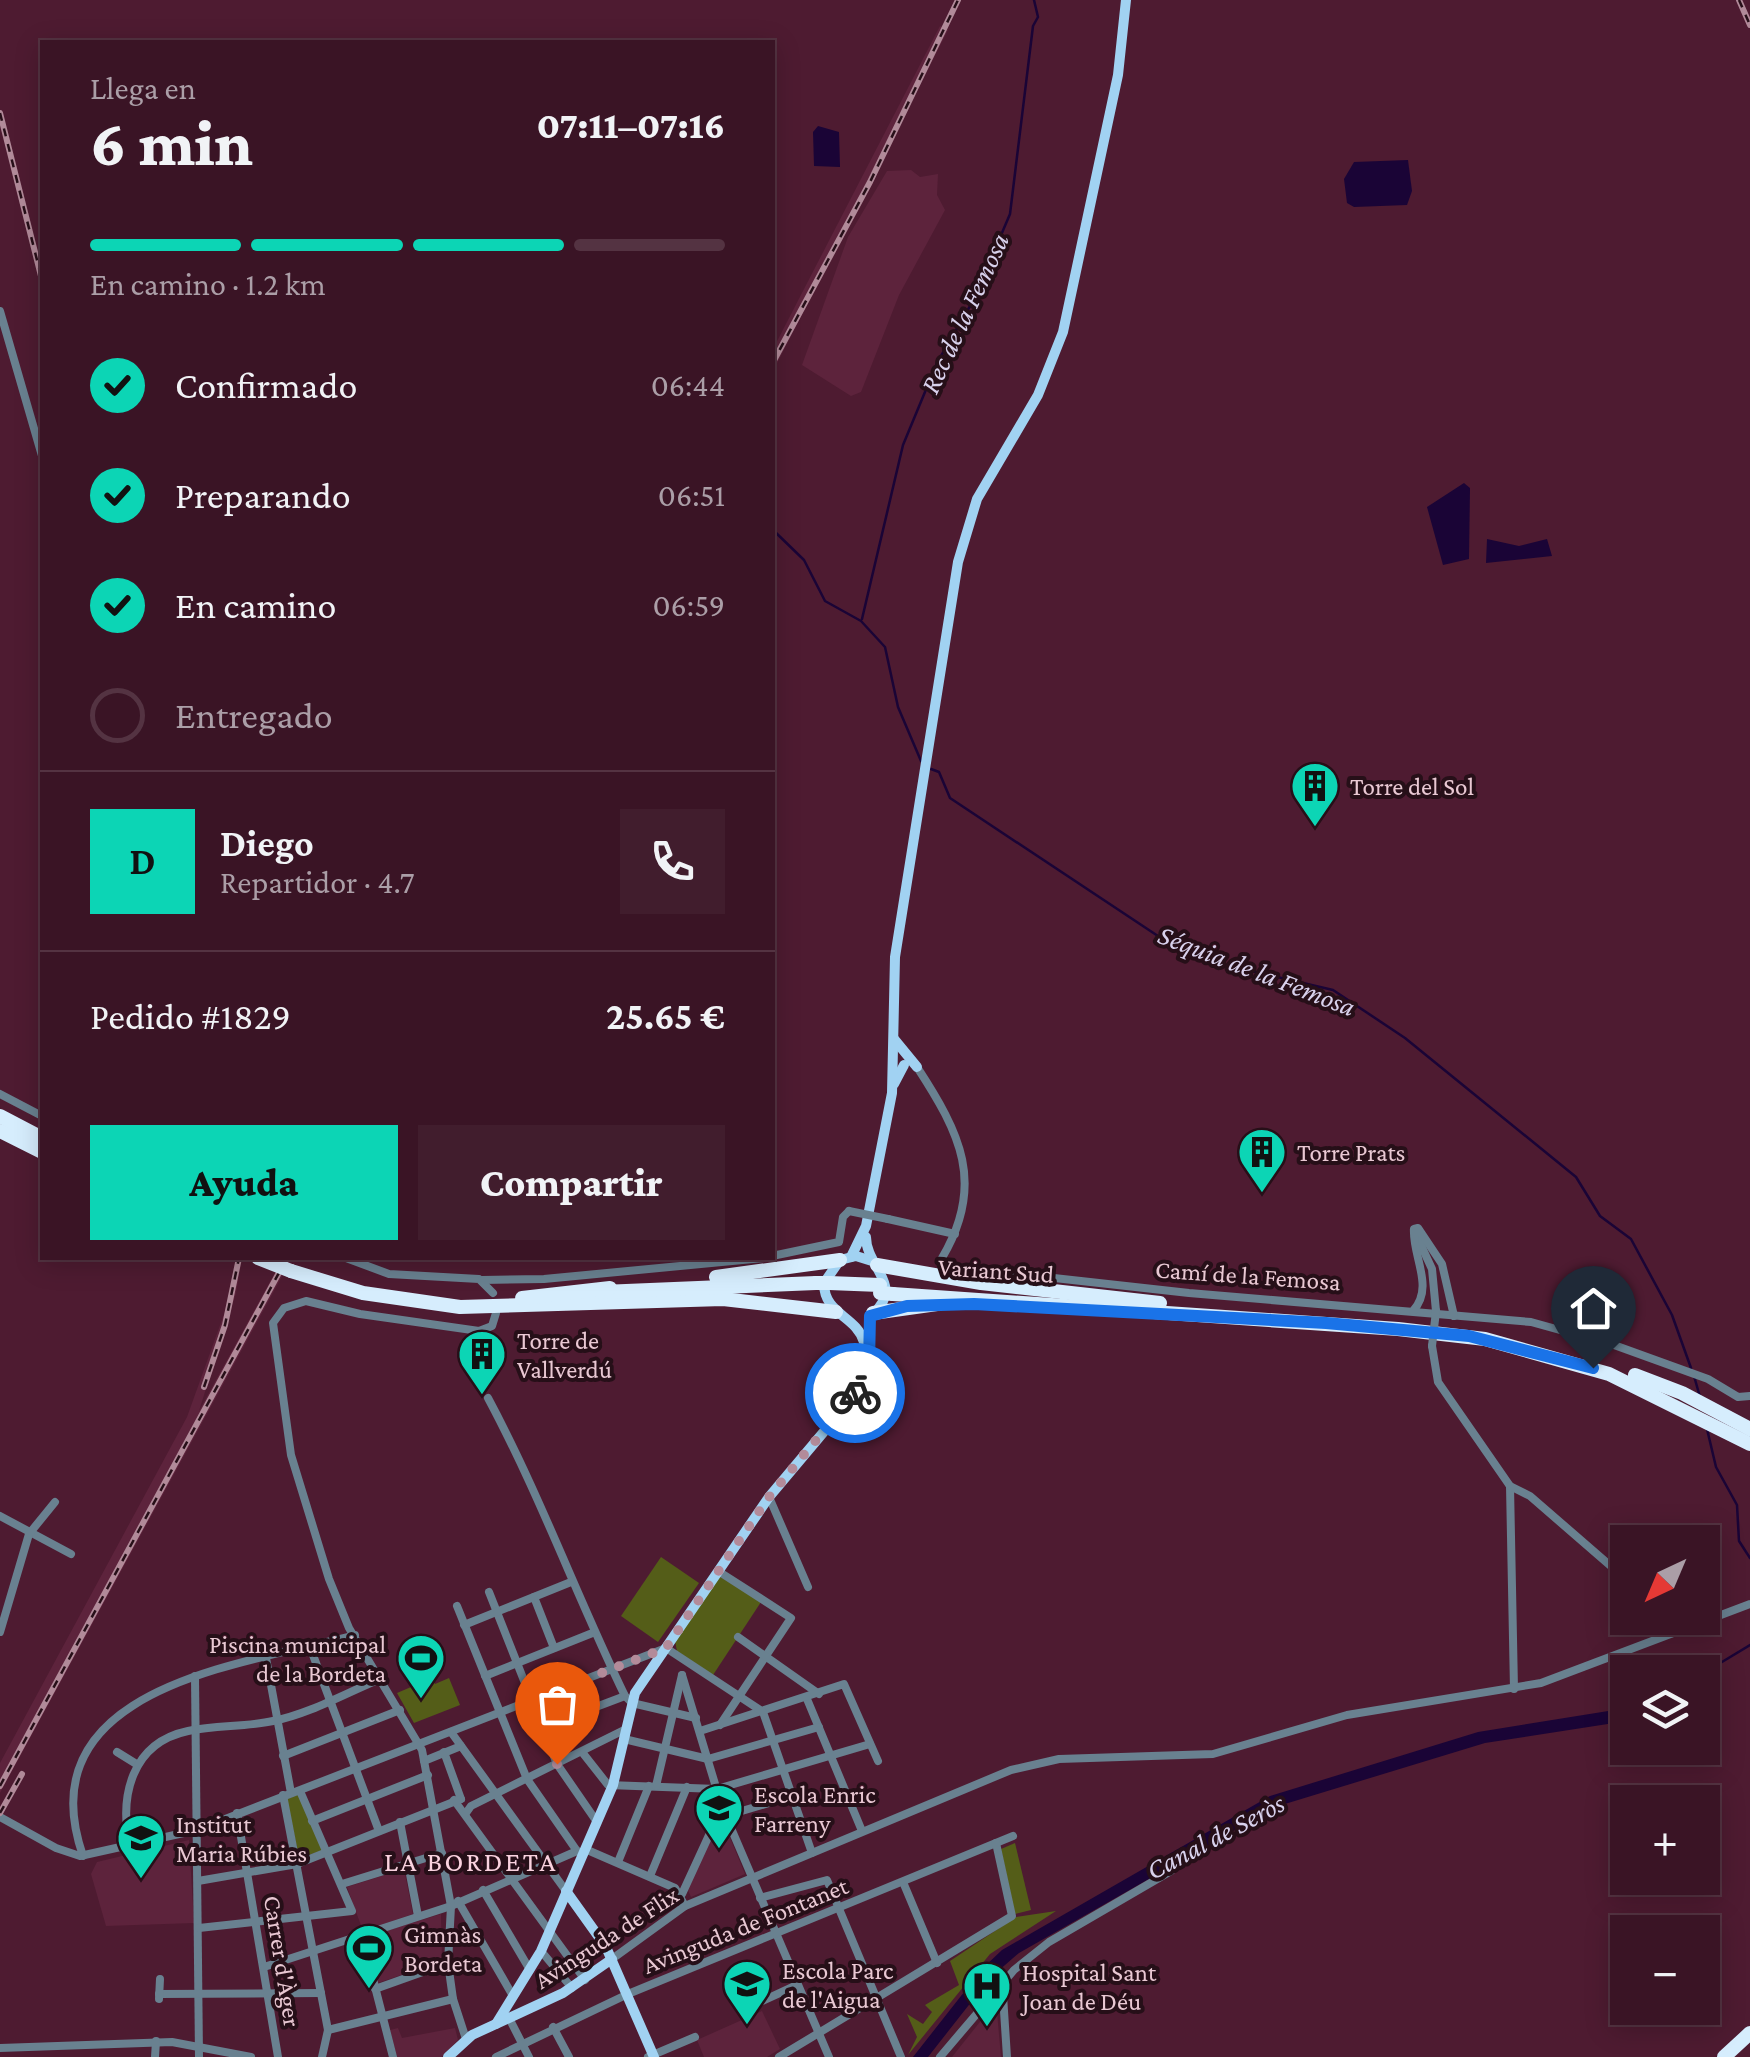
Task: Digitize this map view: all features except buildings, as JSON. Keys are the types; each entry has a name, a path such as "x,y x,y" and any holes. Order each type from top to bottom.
{"highway":[{"path":"0,1116 40,1137"},
{"path":"0,1128 40,1149"},
{"path":"522,1298 845,1258"},
{"path":"874,1263 981,1283 1160,1303"},
{"path":"288,1264 363,1293 434,1305 499,1308 616,1300 745,1300 842,1315"},
{"name":"Variant Sud","path":"288,1264 408,1292 522,1298 823,1287 1160,1303 1483,1331 1556,1348 1634,1375 1686,1402"},
{"name":"Variant Sud","path":"616,1300 823,1287"},
{"name":"Variant Sud","path":"887,1290 1117,1308"},
{"path":"872,1314 929,1304 1117,1308 1485,1339 1593,1368 1686,1402 1750,1432"},
{"path":"1729,1424 1750,1444"},
{"path":"1724,2057 1750,2033"},
{"path":"1735,2057 1750,2044"}],"main road":[{"path":"868,1369 864,1340 824,1288 829,1270 845,1258 866,1226 901,1060 893,1038 895,957 942,649 965,533 977,499 1053,363 1072,298 1118,75 1126,0"},
{"path":"496,2024 541,1951 613,1785 625,1734 628,1699 651,1659 666,1648 771,1494 856,1392 868,1369 872,1314 886,1292 874,1263 866,1226"},
{"path":"845,1258 874,1263"},
{"path":"842,1315 872,1314"},
{"path":"856,1392 863,1370 864,1340"},
{"path":"566,1892 612,1960 651,2056"},
{"name":"Avinguda de Flix","path":"448,2057 466,2039 572,1988 612,1960"}],"street":[{"path":"0,312 40,449"},
{"name":"Camí de la Femosa","path":"901,1060 960,1143 966,1192 955,1234 942,1262 953,1268 1189,1294 1531,1322 1614,1345 1694,1375 1738,1397 1750,1396"},
{"path":"0,1094 40,1115"},
{"path":"775,1255 839,1242 843,1217 850,1211 955,1234"},
{"path":"1413,1311 1420,1303 1423,1287 1414,1229"},
{"path":"1414,1229 1432,1269 1436,1311 1432,1346 1438,1382 1510,1486 1530,1496 1610,1565"},
{"path":"1414,1229 1426,1235 1442,1264 1454,1316"},
{"path":"351,1260 389,1274 482,1280 587,1276 744,1260"},
{"path":"482,1280 493,1293"},
{"path":"496,1314 493,1325 482,1331 360,1314 306,1301 284,1308 273,1322 291,1455 329,1579 355,1635 419,1744 455,1904 512,1996"},
{"path":"488,1398 550,1520 571,1582 628,1699"},
{"path":"1510,1486 1509,1626 1514,1689"},
{"path":"771,1494 808,1587"},
{"path":"0,1632 29,1534 55,1502"},
{"path":"0,1516 70,1554"},
{"path":"718,1570 791,1618 720,1726"},
{"path":"464,1625 571,1582"},
{"path":"489,1592 557,1764 597,1822"},
{"path":"534,1597 554,1648"},
{"name":"Avinguda de Flix","path":"1720,1615 1750,1604"},
{"path":"457,1606 527,1779 582,1851 618,1862 682,1894"},
{"path":"484,1676 594,1632"},
{"path":"83,1856 75,1824 76,1792 94,1742 130,1704 195,1676 355,1635"},
{"name":"Avinguda de Flix","path":"612,1960 685,1906 994,1776 1045,1761 1212,1754 1347,1715 1548,1681 1668,1635"},
{"path":"738,1637 819,1694"},
{"path":"310,1647 379,1831"},
{"path":"666,1648 763,1712 812,1853"},
{"path":"266,1658 291,1793 296,1864 328,2030 322,2057"},
{"path":"2,1818 61,1851 83,1856 196,1830 355,1772 612,1669 651,1659"},
{"path":"618,1862 653,1786 684,1661"},
{"path":"682,1675 723,1812 829,2057"},
{"path":"195,1676 200,2057"},
{"path":"130,1846 125,1797 138,1765 163,1741 196,1730 275,1721 380,1678"},
{"path":"700,1731 844,1684 878,1762"},
{"path":"543,1728 628,1699 696,1718"},
{"path":"807,1699 862,1832"},
{"path":"282,1756 400,1710"},
{"path":"468,1810 625,1734 708,1760 820,1727"},
{"path":"451,1732 566,1892"},
{"path":"582,1752 602,1781 613,1785 717,1789 870,1744"},
{"path":"424,1761 462,1746"},
{"path":"117,1752 138,1765"},
{"path":"444,1752 457,1800 468,1810 585,1980"},
{"path":"312,1821 428,1776"},
{"path":"650,1876 687,1787"},
{"path":"199,1928 257,1925 352,1911 329,1852 291,1793"},
{"path":"723,1812 792,1796"},
{"path":"198,1881 296,1864 457,1800"},
{"path":"685,1906 682,1894 723,1812"},
{"name":"Carrer d'Àger","path":"237,1813 278,2057"},
{"path":"400,1822 418,1916"},
{"name":"Avinguda de Fontanet","path":"497,2057 628,1994 1013,1836"},
{"path":"779,2057 1012,1916 996,1843"},
{"path":"264,1966 455,1904 582,1851"},
{"path":"342,1884 442,1852"},
{"path":"940,2057 1002,1980 1049,1942 1171,1871"},
{"path":"760,1898 827,1880 901,2057"},
{"path":"903,1882 937,1962"},
{"path":"483,1890 530,1970"},
{"path":"455,1904 448,1962 452,1999 466,2039"},
{"path":"362,1936 393,2057"},
{"path":"541,1951 572,1988"},
{"path":"376,1989 448,1962"},
{"path":"160,1979 159,1997 321,1992"},
{"path":"1002,1980 1008,2057"},
{"path":"760,2002 798,1985"},
{"path":"986,1999 993,1996 1002,2002"},
{"path":"328,2030 452,1999"},
{"path":"509,2018 529,2057"},
{"path":"553,2027 569,2057"},
{"path":"651,2056 695,2037"},
{"path":"156,2041 156,2057"},
{"path":"0,2048 156,2041 250,2057"}],"shaded area":[{"path":"940,26 948,30 775,367 775,345"},
{"path":"911,170 920,177 938,174 937,195 945,210 899,295 861,392 851,396 802,365 848,237 887,171"},
{"path":"236,1260 242,1260 236,1293 199,1411 282,1260 291,1260 0,1793 0,1763 187,1417 228,1303"},
{"name":"Escola Enric Farreny","path":"723,1821 745,1874 691,1897 687,1888 714,1824"},
{"name":"Institut Maria Rúbies","path":"189,1840 194,1923 106,1926 91,1874 97,1862"},
{"path":"404,1869 413,1914 363,1931 347,1887"},
{"path":"441,1914 442,1961 378,1983 367,1937"},
{"name":"Hospital Sant Joan de Déu","path":"991,2008 997,2012 1001,2057 952,2057"},
{"name":"Escola Parc de l'Aigua","path":"762,2011 780,2049 767,2057 704,2057 697,2040"},
{"path":"398,2028 402,2038 455,2028 458,2040 442,2057 397,2057 390,2030"}],"green space":[{"path":"661,1557 699,1583 658,1642 621,1616"},
{"path":"719,1576 761,1602 713,1675 677,1651 675,1641"},
{"name":"Piscina municipal de la Bordeta","path":"432,1678 435,1684 449,1678 460,1705 414,1723 397,1693"},
{"path":"299,1794 324,1850 299,1858 287,1799"},
{"path":"1015,1843 1031,1910 1015,1914 1001,1849"},
{"path":"1056,1911 990,1954 908,2055 917,2037 907,2014 923,2024 932,2012 925,2005 959,1985 950,1961 1016,1917"}],"water":[{"path":"818,126 839,132 840,167 814,166 813,132"},
{"path":"1408,160 1412,191 1407,205 1354,207 1347,203 1344,179 1354,162"},
{"path":"1464,483 1470,488 1469,559 1443,565 1427,507"},
{"path":"1487,539 1519,546 1547,539 1552,556 1486,563"},
{"name":"Canal de Seròs","path":"1610,1711 1610,1724 1485,1743 1275,1807 1019,1953 990,1978 928,2057 913,2057 983,1968 1002,1950 1270,1796 1478,1732"}],"waterway":[{"name":"Rec de la Femosa","path":"862,619 903,445 937,363 973,301 1010,214 1033,26 1038,17 1034,0"},
{"name":"Séquia de la Femosa","path":"775,532 804,560 825,601 861,621 885,647 898,707 921,761"},
{"name":"Séquia de la Femosa","path":"931,769 939,772 950,798 1170,944 1217,963 1333,990 1405,1038 1576,1177 1600,1216 1631,1239 1672,1315 1691,1368"},
{"name":"Séquia de la Femosa","path":"1694,1376 1700,1397"},
{"name":"Séquia de la Femosa","path":"1707,1429 1716,1467 1737,1505 1739,1541 1750,1558"},
{"path":"1720,1663 1750,1645"}],"railway":[{"path":"775,358 870,182 958,0"},
{"path":"1739,0 1750,25"},
{"path":"0,113 40,272"},
{"path":"204,1387 225,1325 239,1260"},
{"path":"0,1786 286,1260"},
{"path":"0,1813 22,1774"}],"way so far":[{"path":"557,1764 532,1700 666,1648 769,1497 855,1393"}],"place":[{"name":"Torre del Sol","path":"1315,828"},
{"name":"Torre Prats","path":"1262,1194"},
{"name":"Torre de Vallverdú","path":"482,1396"},
{"name":"Piscina municipal de la Bordeta","path":"421,1700"},
{"name":"Escola Enric Farreny","path":"719,1850"},
{"name":"Institut Maria Rúbies","path":"141,1880"},
{"name":"Gimnàs Bordeta","path":"369,1990"},
{"name":"Escola Parc de l'Aigua","path":"747,2026"},
{"name":"Hospital Sant Joan de Déu","path":"987,2028"}],"district":[{"name":"LA BORDETA","path":"471,1861"}],"route":[{"path":"855,1393 869,1363 870,1316 921,1305 1111,1311 1117,1308 1423,1331 1512,1345 1593,1368"}]}
